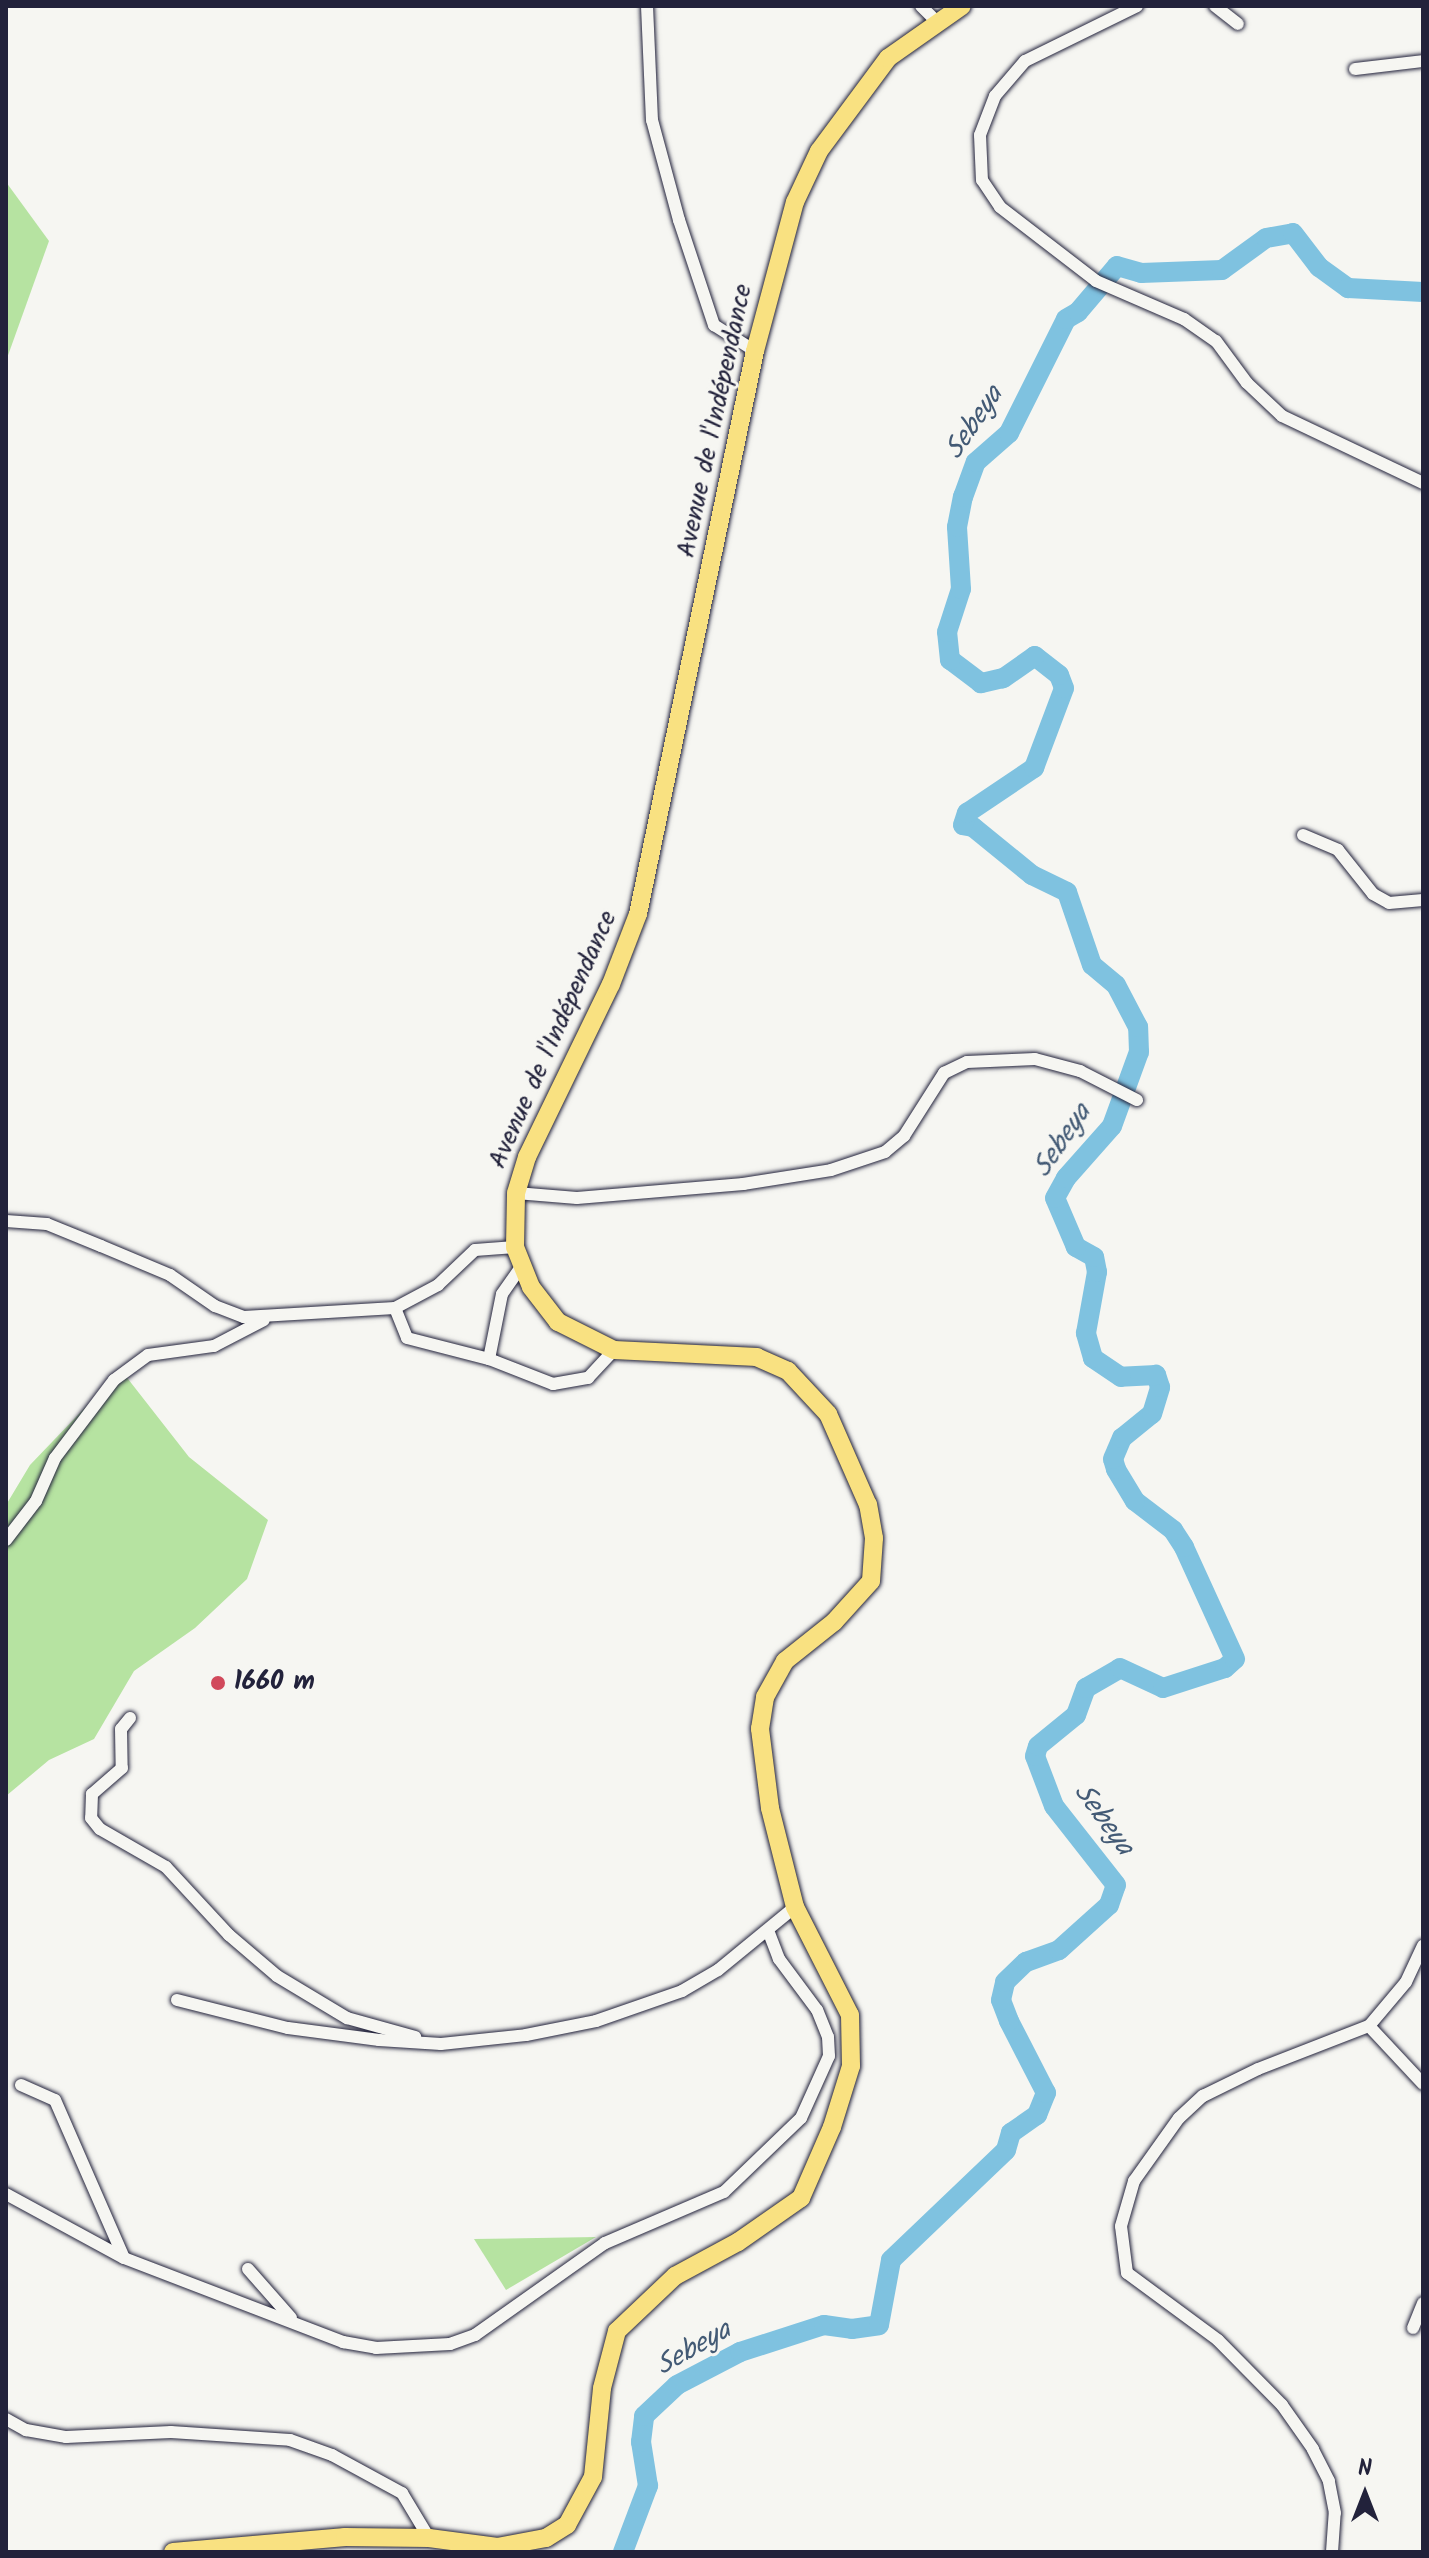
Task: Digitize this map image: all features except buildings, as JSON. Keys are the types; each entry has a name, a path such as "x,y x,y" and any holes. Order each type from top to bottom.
{"highway":[{"name":"Avenue de l'Indépendance","path":"173,2552 271,2540 429,2538 497,2547 546,2538 567,2525 593,2477 602,2388 617,2331 675,2276 738,2242 801,2198 832,2127 854,2039 850,2015 795,1907 762,1754 765,1697 785,1661 834,1622 871,1581 874,1538 868,1505 828,1414 788,1371 757,1357 614,1350 558,1322 531,1287 519,1256 516,1193 533,1145 611,984 638,914 755,351 795,202 819,151 888,58 936,21 962,6"}],"street":[{"path":"647,6 652,120 707,311 714,325 755,351"},
{"path":"921,6 936,21"},
{"path":"1137,6 1025,61 995,96 980,135 982,180 1000,207 1096,281 1117,293 1184,319 1216,341 1247,383 1282,416 1423,483"},
{"path":"1215,6 1238,24"},
{"path":"1355,69 1423,61"},
{"path":"1303,835 1338,850 1373,894 1389,903 1423,900"},
{"path":"516,1193 577,1198 831,1170 885,1152 904,1136 944,1073 967,1062 1035,1059 1080,1071 1128,1097"},
{"path":"6,1221 47,1224 170,1275 225,1311 267,1318 395,1308 438,1285 475,1250 519,1256 502,1294 489,1359"},
{"path":"395,1308 407,1338 489,1359 553,1384 571,1384 603,1366 614,1350"},
{"path":"6,1540 36,1501 55,1458 114,1380 148,1355 214,1346 267,1318"},
{"path":"130,1718 121,1729 122,1768 92,1794 91,1818 100,1829 166,1867 229,1935 320,2004 347,2018 441,2044"},
{"path":"177,2000 288,2028 441,2044 526,2035 638,2008 718,1970 795,1907"},
{"path":"6,2194 124,2258 293,2320 343,2342 376,2348 450,2344 475,2335 605,2243 724,2192 801,2118 829,2056 817,2010 794,1983 768,1931"},
{"path":"1332,2552 1333,2502 1313,2449 1282,2405 1218,2340 1127,2273 1121,2226 1134,2181 1155,2147 1203,2096 1369,2026 1406,1982 1423,1946"},
{"path":"1369,2026 1423,2084"},
{"path":"21,2085 55,2100 124,2258"},
{"path":"248,2269 293,2320"},
{"path":"1413,2328 1423,2303"},
{"path":"6,2419 26,2430 66,2437 171,2432 290,2440 332,2455 402,2493 429,2538"}],"green space":[{"path":"6,182 49,241 6,361"},
{"path":"121,1370 189,1457 268,1520 247,1579 195,1628 134,1671 94,1739 49,1760 6,1796 6,1505 30,1465"},
{"path":"596,2237 506,2290 474,2239"}],"waterway":[{"name":"Sebeya","path":"623,2552 648,2486 641,2442 644,2416 677,2385 740,2352 824,2325 852,2329 879,2325 891,2260 1006,2150 1011,2133 1037,2115 1046,2093 1001,2000 1005,1982 1026,1962 1059,1950 1109,1905 1116,1885 1054,1806 1035,1756 1038,1746 1076,1715 1086,1688 1120,1668 1163,1688 1225,1668 1235,1659 1184,1547 1173,1530 1135,1501 1116,1469 1113,1459 1122,1438 1152,1414 1160,1387 1156,1375 1121,1377 1093,1358 1086,1333 1097,1272 1094,1257 1076,1247 1055,1198 1066,1178 1112,1126 1139,1052 1138,1027 1116,985 1092,965 1067,892 1032,875 973,827 963,825 967,813 1034,768 1064,688 1059,675 1035,656 1003,678 981,683 950,660 947,632 961,589 957,527 963,497 976,462 1009,433 1066,319 1078,312 1117,266 1141,273 1222,270 1266,238 1293,233 1319,267 1348,288 1423,292"}],"place":[{"name":"1660 m","path":"218,1683"}]}
